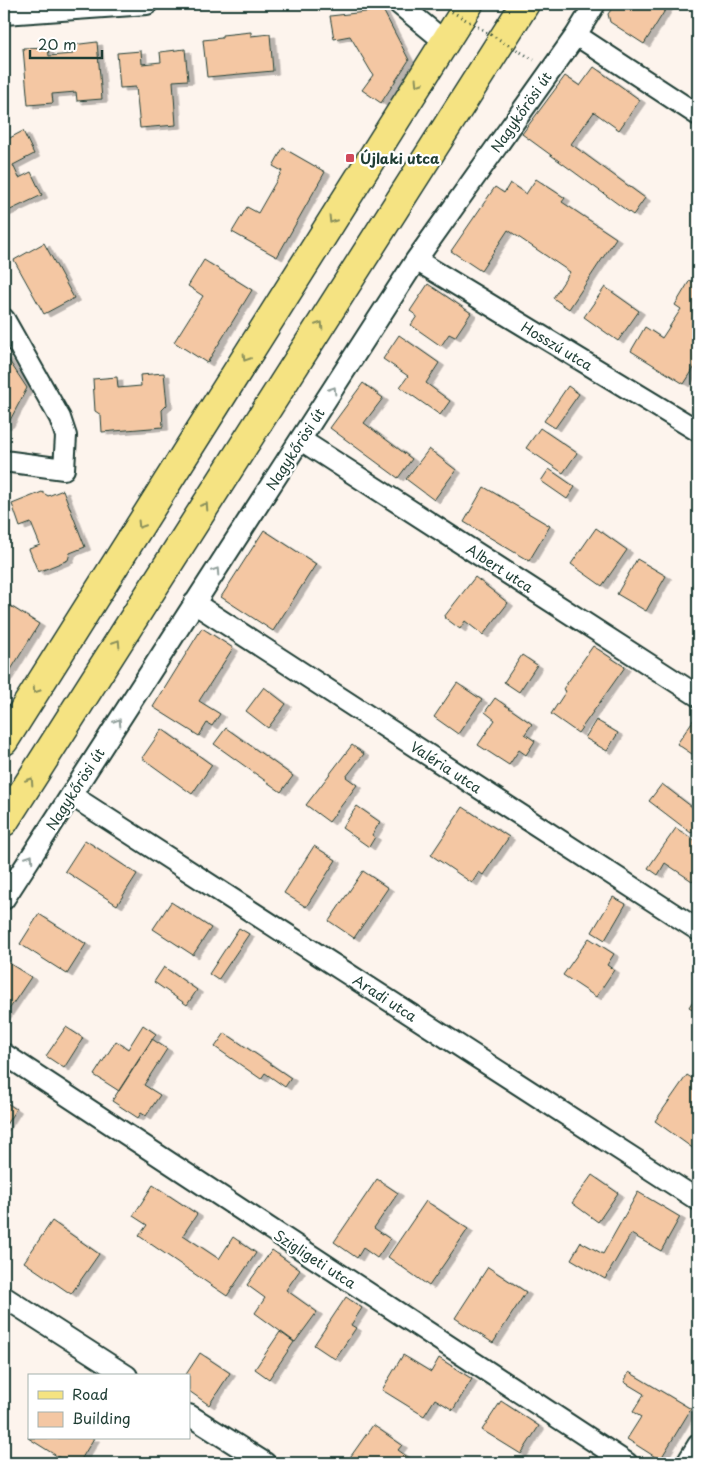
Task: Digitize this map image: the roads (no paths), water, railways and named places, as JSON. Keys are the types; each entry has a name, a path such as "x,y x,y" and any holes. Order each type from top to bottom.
{"main road":[{"path":"4,742 469,4"},
{"path":"4,822 525,4"}],"street":[{"path":"4,14 147,4"},
{"path":"399,4 444,41"},
{"name":"Nagykőrösi út","path":"4,900 416,260 576,35 595,4"},
{"path":"576,35 698,115"},
{"name":"Hosszú utca","path":"416,260 698,431"},
{"path":"4,319 60,418 66,436 64,469 4,461"},
{"name":"Albert utca","path":"301,440 698,696"},
{"name":"Valéria utca","path":"194,604 698,930"},
{"name":"Aradi utca","path":"71,795 698,1200"},
{"name":"Szigligeti utca","path":"4,1054 627,1463"},
{"path":"4,1297 124,1374"},
{"path":"190,1416 265,1463"},
{"path":"687,1463 698,1445"}],"place":[{"name":"Újlaki utca","path":"350,158"}]}
